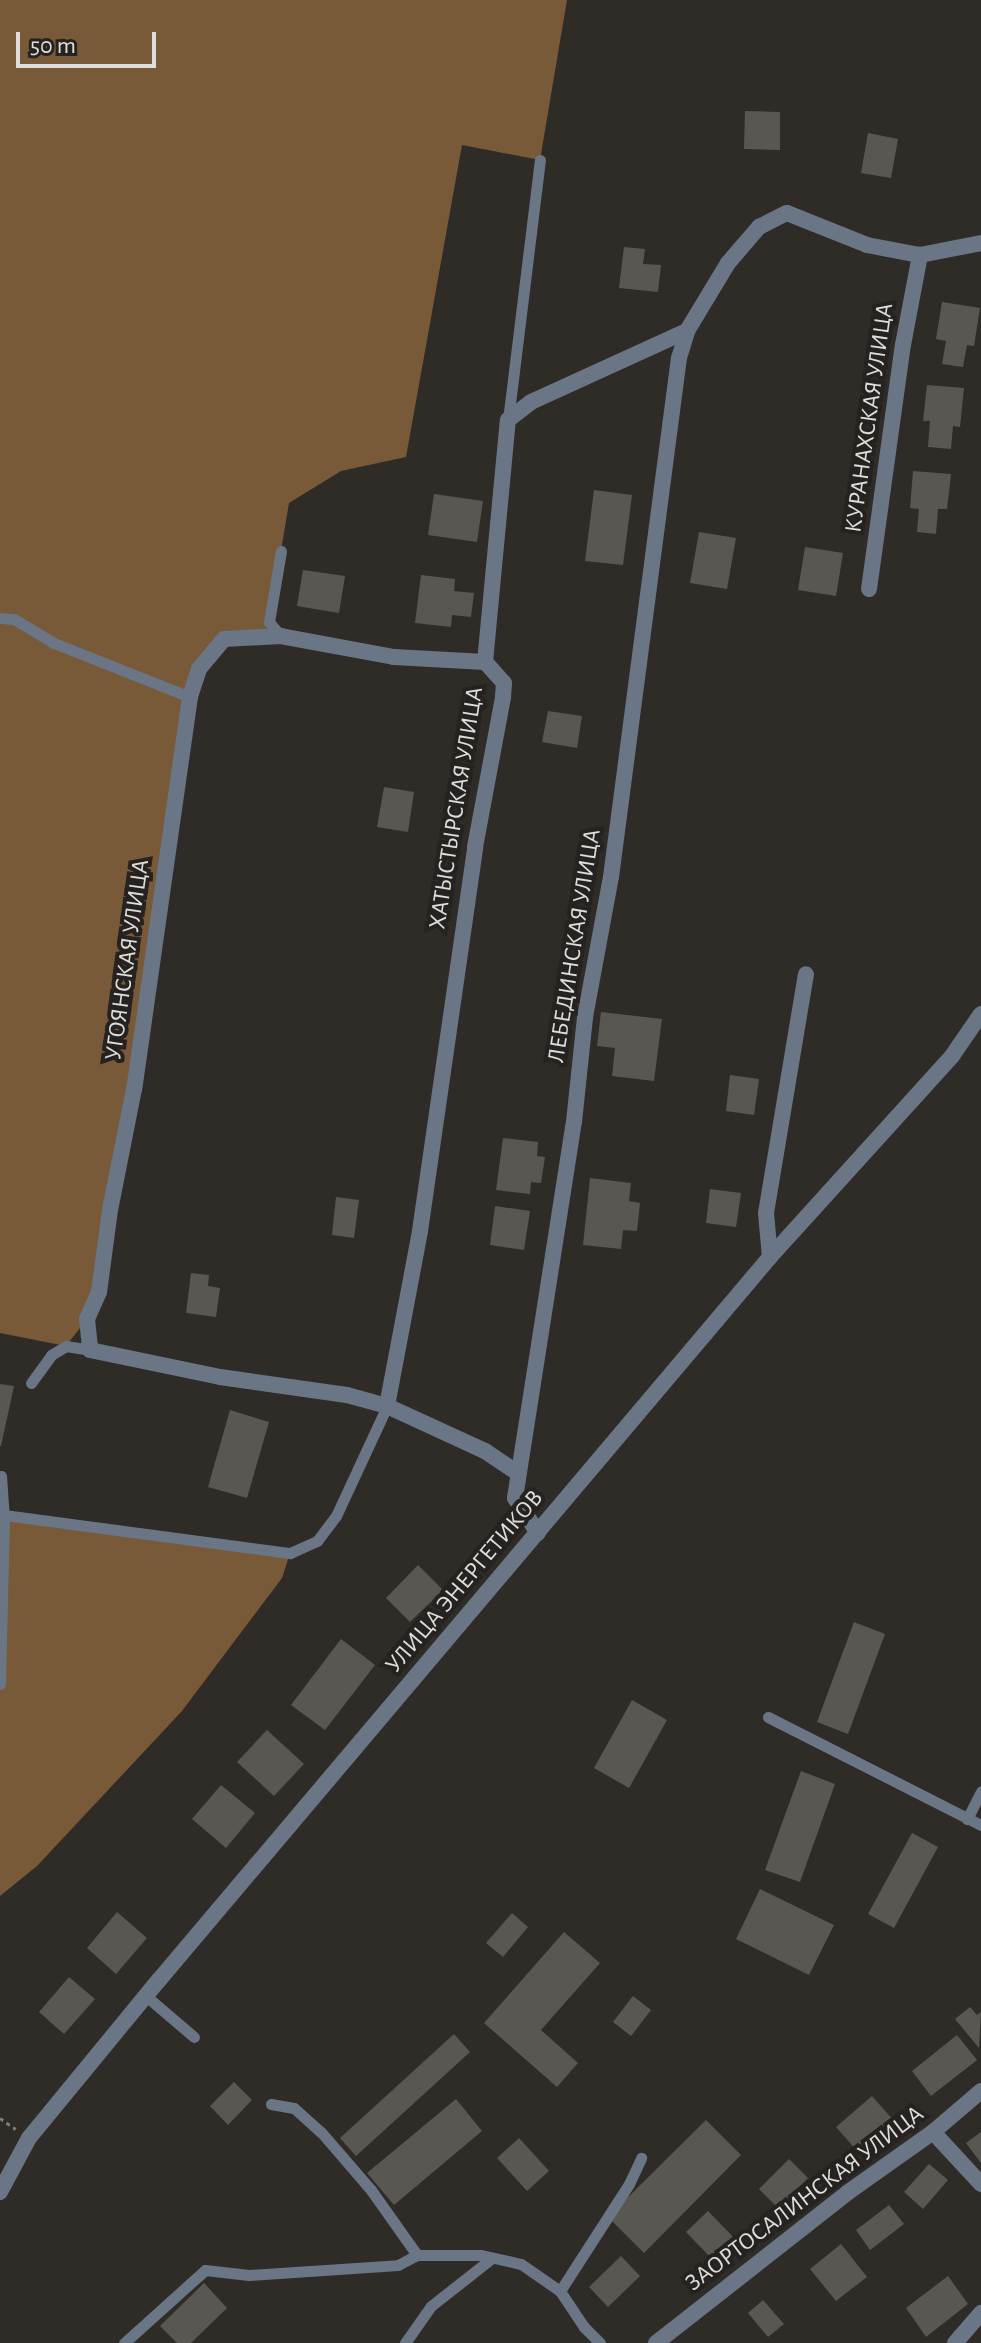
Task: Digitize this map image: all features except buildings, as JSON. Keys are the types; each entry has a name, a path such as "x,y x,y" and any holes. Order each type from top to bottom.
{"street":[{"name":"ЛЕБЕДИНСКАЯ УЛИЦА","path":"538,1533 515,1498 518,1473 574,1122 585,1017 611,877 679,358 687,331 728,263 759,227 787,213 867,245 920,255"},
{"path":"920,255 981,243"},
{"name":"КУРАНАХСКАЯ УЛИЦА","path":"869,589 903,345 920,255"},
{"path":"508,420 531,402 687,331"},
{"name":"ХАТЫСТЫРСКАЯ УЛИЦА","path":"387,1406 420,1231 473,861 503,697 504,683 485,662 508,420"},
{"name":"УГОЯНСКАЯ УЛИЦА","path":"90,1350 87,1319 99,1292 110,1210 134,1089 190,697 199,669 224,639 281,636 394,657 485,662"},
{"path":"770,1257 766,1213 806,974"},
{"name":"УЛИЦА ЭНЕРГЕТИКОВ","path":"0,2192 29,2138 146,1996 770,1257 952,1056 981,1014"},
{"path":"90,1350 220,1377 347,1395 387,1406 485,1451 518,1473"},
{"name":"ЗАОРТОСАЛИНСКАЯ УЛИЦА","path":"656,2343 847,2193 933,2132 981,2091"},
{"path":"933,2132 981,2184"},
{"path":"955,2343 981,2313"}],"lane":[{"path":"508,420 540,160"},
{"path":"281,551 269,622 281,636"},
{"path":"0,618 14,619 54,643 190,697"},
{"path":"31,1383 51,1355 66,1346 90,1350"},
{"path":"4,1515 290,1553 317,1541 336,1516 387,1406"},
{"path":"0,1684 4,1515 1,1476"},
{"path":"768,1717 981,1825"},
{"path":"967,1819 981,1791"},
{"path":"146,1996 194,2037"},
{"path":"271,2104 294,2108 321,2132 371,2190 417,2255"},
{"path":"560,2291 629,2184 641,2158"},
{"path":"124,2343 205,2270 249,2275 398,2265 417,2255 492,2258 521,2264 560,2291 584,2327 600,2343"},
{"path":"405,2343 431,2306 492,2258"}],"shaded area":[{"path":"0,0 567,0 540,160 462,145 406,457 341,471 289,503 269,622 281,636 224,639 199,669 87,1319 66,1346 0,1333"},
{"path":"0,1514 290,1553 282,1578 182,1711 37,1866 0,1896"}]}
